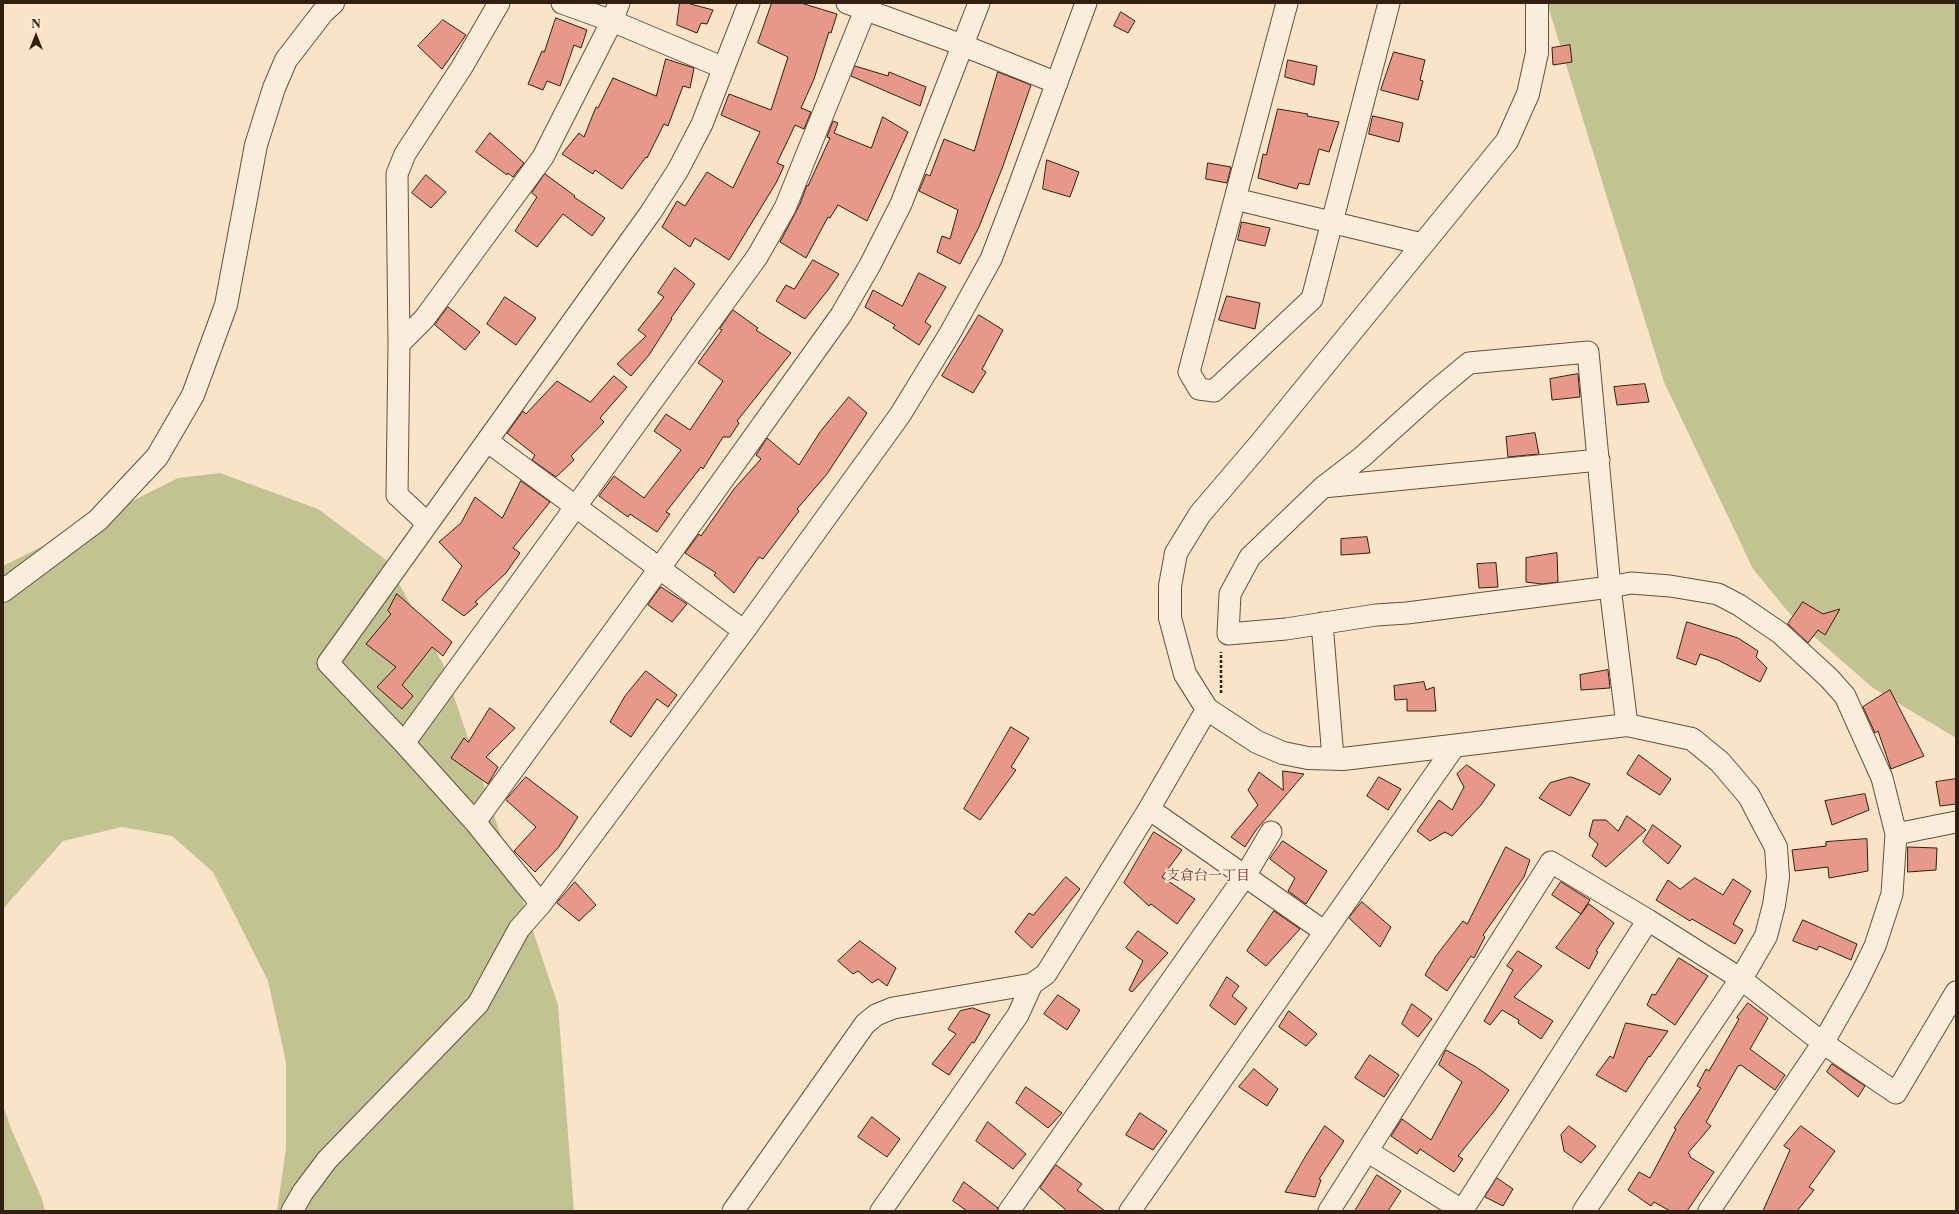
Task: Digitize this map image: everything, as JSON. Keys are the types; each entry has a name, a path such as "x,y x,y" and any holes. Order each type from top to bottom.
{"street":[{"path":"3,591 98,520 157,457 193,395 226,305 256,145 274,88 286,60 323,12 333,3"},
{"path":"427,523 397,495 399,344 397,174 405,154 462,67 499,3"},
{"path":"562,3 616,12 724,68"},
{"path":"541,904 475,822 404,743 328,663 651,212 678,170 702,124 749,3"},
{"path":"475,822 841,315 870,264 901,204 979,3"},
{"path":"292,1211 303,1192 327,1160 478,1004 519,929 541,904 744,631 900,415 949,335 990,259 1016,194 1086,3"},
{"path":"1287,3 1189,372 1199,389 1214,391 1312,299 1390,3"},
{"path":"1537,3 1537,52 1529,87 1507,141 1422,244 1260,446 1200,514 1176,553 1170,586 1170,618 1185,674 1214,714 1257,742 1284,753 1308,758 1343,759 1454,747 1627,725 1692,739 1720,762 1749,796 1776,847 1778,877 1774,905 1766,936 1741,979 1584,1211"},
{"path":"404,743 757,257 785,208 860,5 1057,83"},
{"path":"399,344 424,319 543,157 616,12"},
{"path":"1235,199 1422,244"},
{"path":"1627,725 1610,587 1588,352 1469,363 1434,392 1362,457 1323,487 1250,557 1242,569 1230,594 1228,634 1376,615 1406,613 1610,587 1631,583 1670,586 1718,594 1739,605 1780,633 1829,678 1845,696 1882,778 1896,834 1892,894 1875,946 1857,984 1823,1043 1709,1211"},
{"path":"487,441 744,631"},
{"path":"1323,487 1599,460"},
{"path":"1322,623 1334,758"},
{"path":"733,1211 865,1024 876,1015 892,1008 1032,984 1046,974 1149,808 1214,714"},
{"path":"1130,1211 1454,747"},
{"path":"1149,808 1325,932"},
{"path":"1896,834 1956,822"},
{"path":"1009,1211 1245,876 1271,832"},
{"path":"1329,1211 1551,862 1648,920 1741,979 1823,1043 1896,1093 1956,992"},
{"path":"1366,1151 1462,1211 1648,920"},
{"path":"881,1211 1018,1015 1032,984"}],"path":[{"path":"1214,714 1221,644 1228,634"}],"green space":[{"path":"1547,3 1956,3 1956,738 1873,688 1795,620 1753,569 1664,382"},
{"path":"220,473 318,509 386,560 443,664 558,1005 574,1211 277,1211 286,1148 286,1062 268,981 213,872 172,836 122,827 63,841 3,909 3,566 178,478"},
{"path":"3,1105 10,1126 42,1199 45,1211 3,1211"}],"building":[{"path":"680,3 687,3 713,10 707,24 701,23 697,33 677,25"},
{"path":"772,3 801,3 837,14 831,33 829,32 814,79 801,108 811,112 804,129 795,125 777,163 784,166 776,183 729,260 695,238 690,247 662,227 677,201 685,206 707,172 733,188 760,132 721,115 729,94 771,110 788,57 758,43"},
{"path":"1121,12 1135,21 1128,33 1114,26"},
{"path":"556,18 587,30 581,48 574,45 560,86 547,81 543,90 528,84 542,51 544,52"},
{"path":"443,20 466,35 442,69 418,46"},
{"path":"1570,45 1572,62 1553,65 1552,48"},
{"path":"1394,52 1425,60 1420,80 1423,81 1418,100 1381,90"},
{"path":"666,59 694,68 690,88 683,86 668,126 664,124 647,158 646,157 622,189 595,170 593,174 562,154 579,133 584,137 596,107 598,108 613,78 656,96"},
{"path":"1288,60 1317,66 1314,85 1285,77"},
{"path":"855,66 888,76 889,72 926,87 920,106 851,76"},
{"path":"998,72 1031,85 1003,166 979,227 960,264 937,252 942,236 950,239 958,210 919,191 926,174 930,176 944,139 974,151"},
{"path":"1278,109 1308,114 1307,116 1339,122 1329,152 1319,149 1309,185 1299,183 1297,189 1258,178 1263,154 1266,155"},
{"path":"1373,116 1403,123 1399,142 1369,134"},
{"path":"883,117 908,132 867,221 838,205 830,218 828,217 806,258 780,242 800,204 807,185 808,186 830,138 827,137 833,121 838,123 834,133 871,148"},
{"path":"490,133 524,163 513,177 508,173 507,175 476,152"},
{"path":"1047,160 1079,172 1070,197 1043,189"},
{"path":"1208,163 1231,167 1227,183 1206,179"},
{"path":"545,174 575,196 574,197 605,218 592,236 563,214 537,247 515,231 537,197 532,193"},
{"path":"426,175 446,192 431,208 412,193"},
{"path":"1242,222 1270,228 1265,246 1238,240"},
{"path":"813,260 839,274 805,319 776,301 786,285 794,289"},
{"path":"675,268 695,284 671,318 672,319 649,355 631,376 617,364 646,336 638,330 664,297 658,293"},
{"path":"919,273 946,287 925,322 931,326 919,345 893,328 895,325 865,307 873,290 902,306"},
{"path":"1227,296 1260,303 1255,329 1219,320"},
{"path":"505,297 536,318 516,345 487,324"},
{"path":"448,307 480,332 465,350 435,325"},
{"path":"733,310 758,328 756,330 791,353 737,421 739,423 730,437 723,437 703,469 701,467 666,512 670,514 657,532 630,514 628,517 599,496 614,476 644,498 681,450 654,431 666,414 690,430 723,381 698,363 722,330 720,329"},
{"path":"979,315 1003,330 982,369 986,372 973,393 942,376"},
{"path":"1578,374 1580,397 1552,400 1550,379"},
{"path":"614,376 627,387 600,418 604,422 571,456 574,460 556,477 532,460 535,455 507,433 523,411 526,414 557,381 590,402"},
{"path":"1645,384 1649,402 1617,405 1614,387"},
{"path":"849,397 867,413 827,474 797,509 799,511 763,559 759,557 734,593 714,575 716,573 685,553 699,534 701,536 734,489 761,459 756,455 767,438 799,465 820,432"},
{"path":"1535,433 1539,454 1508,457 1506,437"},
{"path":"521,481 550,502 513,548 520,553 506,573 475,602 478,604 464,616 442,600 462,566 439,542 461,523 475,497 502,518"},
{"path":"1367,537 1370,553 1341,555 1341,539"},
{"path":"1557,553 1558,582 1542,584 1526,582 1526,558"},
{"path":"1496,563 1498,587 1479,588 1477,564"},
{"path":"661,587 687,604 672,622 648,605"},
{"path":"397,594 452,642 443,656 432,647 402,685 413,696 402,709 377,687 396,667 366,644 391,614 388,611"},
{"path":"1803,602 1823,614 1840,609 1825,635 1818,630 1808,643 1788,624"},
{"path":"1687,622 1738,638 1758,651 1756,657 1767,668 1760,682 1718,660 1700,654 1696,665 1677,658"},
{"path":"1608,670 1610,688 1581,690 1580,675"},
{"path":"646,671 677,695 668,707 657,699 631,737 610,722 625,696"},
{"path":"1424,682 1426,690 1434,687 1436,711 1407,711 1407,699 1395,700 1394,686"},
{"path":"1890,690 1924,756 1891,769 1878,731 1875,733 1863,707"},
{"path":"490,708 515,728 486,757 498,767 488,784 451,758 464,738 468,742"},
{"path":"1011,727 1029,738 1011,767 1016,770 980,820 964,809"},
{"path":"1639,755 1671,779 1660,795 1627,774"},
{"path":"1467,765 1495,785 1481,805 1452,836 1445,832 1430,841 1417,831 1439,800 1452,810 1464,787 1457,774"},
{"path":"1283,771 1304,774 1256,830 1245,847 1231,837 1258,805 1248,790 1259,772 1283,790"},
{"path":"526,777 578,817 558,848 535,872 514,851 536,827 506,800"},
{"path":"1379,777 1401,789 1388,810 1367,796"},
{"path":"1571,777 1590,784 1570,816 1539,798 1550,783"},
{"path":"1956,779 1956,804 1940,806 1936,782"},
{"path":"1865,794 1869,810 1832,825 1825,801"},
{"path":"1627,816 1646,830 1606,867 1592,856 1598,844 1589,836 1593,820 1606,820 1618,831"},
{"path":"1653,825 1681,846 1668,864 1643,842"},
{"path":"1154,832 1182,850 1162,877 1195,899 1177,924 1151,904 1149,906 1124,883"},
{"path":"1867,839 1868,871 1829,878 1828,867 1795,871 1792,850 1826,846 1826,842"},
{"path":"1283,841 1327,871 1306,904 1288,891 1295,878 1270,859"},
{"path":"1506,847 1530,860 1524,877 1483,935 1485,937 1474,958 1471,956 1447,991 1425,975 1436,956 1463,921 1467,924"},
{"path":"1908,847 1937,848 1936,870 1908,872"},
{"path":"1066,877 1080,889 1032,948 1015,932 1029,913 1033,915"},
{"path":"1695,878 1723,895 1733,879 1751,891 1733,924 1743,930 1735,944 1692,919 1690,921 1656,900 1668,880 1680,889"},
{"path":"575,882 596,905 579,921 557,903"},
{"path":"1561,882 1590,900 1581,914 1552,895"},
{"path":"1362,902 1391,927 1380,947 1349,918"},
{"path":"1589,904 1614,923 1596,951 1598,952 1589,969 1556,948"},
{"path":"1274,911 1300,929 1266,966 1247,951"},
{"path":"1803,920 1857,944 1851,960 1819,946 1817,950 1793,941"},
{"path":"1138,931 1168,953 1132,992 1129,990 1143,961 1126,948"},
{"path":"860,941 896,968 887,986 878,979 872,983 858,971 853,974 838,961"},
{"path":"1518,951 1542,966 1514,997 1553,1021 1541,1039 1518,1023 1519,1020 1502,1010 1490,1025 1484,1021 1513,970 1507,966"},
{"path":"1679,958 1708,976 1675,1025 1647,1005 1652,994 1655,995"},
{"path":"1227,977 1239,986 1232,996 1247,1008 1235,1025 1210,1006"},
{"path":"1058,995 1080,1010 1067,1030 1044,1014"},
{"path":"1748,1003 1768,1018 1750,1049 1785,1075 1775,1090 1741,1065 1738,1066 1706,1122 1711,1126 1688,1153 1690,1157 1714,1172 1687,1211 1670,1211 1654,1202 1651,1206 1628,1190 1639,1172 1650,1178 1676,1129 1674,1128 1701,1088 1697,1086 1706,1069 1709,1071 1739,1019 1737,1018"},
{"path":"1412,1004 1432,1019 1418,1037 1402,1024"},
{"path":"973,1008 990,1015 974,1043 972,1042 949,1075 932,1064 956,1034 948,1029 960,1011"},
{"path":"1289,1011 1317,1034 1306,1046 1279,1027"},
{"path":"1626,1023 1668,1031 1650,1057 1649,1056 1626,1092 1596,1075 1610,1056 1613,1058"},
{"path":"1446,1050 1476,1067 1509,1090 1458,1156 1463,1159 1454,1172 1420,1149 1417,1154 1391,1136 1402,1119 1431,1140 1462,1082 1439,1065"},
{"path":"1370,1055 1399,1075 1384,1097 1355,1078"},
{"path":"1832,1064 1865,1086 1858,1097 1827,1072"},
{"path":"1254,1069 1278,1089 1267,1106 1239,1087"},
{"path":"1026,1087 1062,1113 1048,1128 1016,1103"},
{"path":"1140,1113 1167,1131 1153,1150 1126,1135"},
{"path":"872,1117 900,1139 887,1157 858,1137"},
{"path":"988,1122 1026,1154 1013,1169 976,1141"},
{"path":"1325,1126 1344,1141 1319,1179 1321,1180 1315,1197 1285,1192 1305,1157"},
{"path":"1569,1126 1596,1146 1581,1163 1564,1151 1561,1135"},
{"path":"1801,1126 1835,1151 1809,1187 1814,1190 1797,1211 1763,1211 1790,1150 1784,1146"},
{"path":"1056,1165 1082,1184 1077,1190 1105,1211 1067,1211 1040,1188"},
{"path":"1377,1175 1401,1191 1388,1211 1355,1211"},
{"path":"1497,1178 1513,1189 1503,1206 1485,1197"},
{"path":"964,1182 998,1208 997,1211 967,1211 953,1201"}],"district":[{"name":"支倉台一丁目","path":"1208,876"}]}
